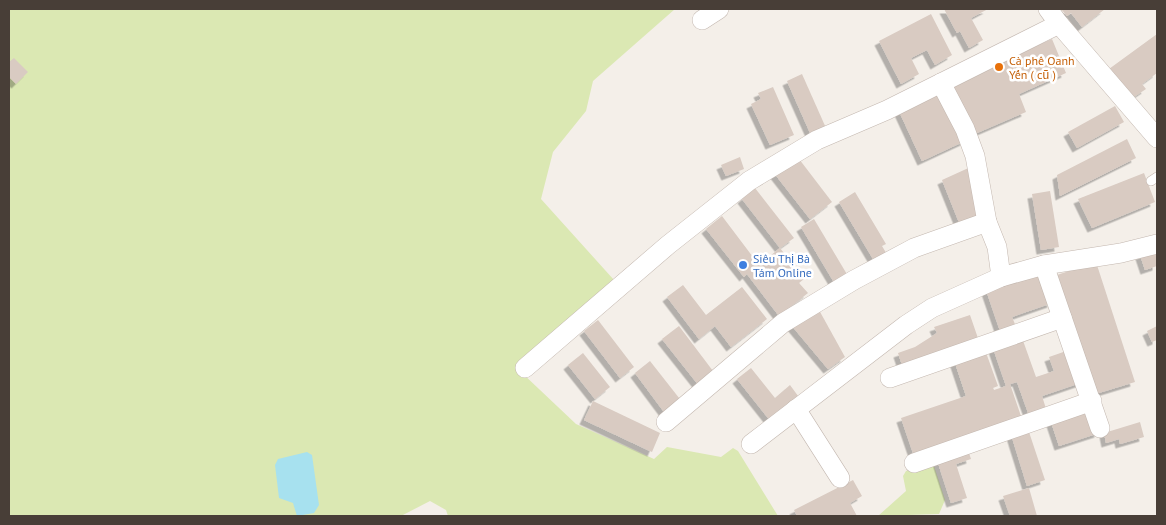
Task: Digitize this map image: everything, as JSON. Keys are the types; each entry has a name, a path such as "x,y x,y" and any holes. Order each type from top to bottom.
{"street":[{"path":"702,20 719,9"},
{"path":"1048,9 1157,138"},
{"path":"526,368 668,245 748,181 817,140 887,110 1059,24"},
{"path":"941,83 965,129 975,156 987,222 996,247 1001,276"},
{"path":"666,422 783,323 854,280 914,248 987,222"},
{"path":"751,444 932,308 1001,276 1044,265 1121,253 1157,244"},
{"path":"1044,265 1100,428"},
{"path":"890,378 1062,318"},
{"path":"914,464 1092,401"},
{"path":"796,409 840,478"}],"green space":[{"path":"9,9 675,9 593,81 586,111 553,152 541,199 614,280 521,372 576,424 654,459 667,447 721,457 733,448 738,451 778,516 448,516 446,510 430,501 401,516 9,516"},
{"path":"930,462 933,463 945,500 939,514 878,516 906,491 903,476 906,471"}],"water":[{"path":"307,452 312,455 319,505 314,513 297,516 293,503 279,498 275,465 278,459"}],"building":[{"path":"944,9 988,9 971,18 983,40 969,48 960,31 957,33"},
{"path":"1061,9 1105,9 1082,27 1071,13 1067,16"},
{"path":"931,14 952,55 935,65 927,50 911,58 919,74 901,84 879,41"},
{"path":"1157,34 1157,73 1142,84 1146,89 1128,101 1109,69"},
{"path":"1052,39 1066,73 1019,94 1026,112 970,136 948,84"},
{"path":"14,58 28,72 16,84 9,77 9,62"},
{"path":"802,74 826,128 811,135 787,81"},
{"path":"773,87 794,135 770,145 751,104 761,99 758,93"},
{"path":"941,89 965,141 922,161 898,109"},
{"path":"1115,106 1124,122 1077,148 1068,132"},
{"path":"1127,139 1136,158 1060,196 1057,175"},
{"path":"796,155 832,202 810,219 774,173"},
{"path":"740,157 744,169 726,176 721,165"},
{"path":"975,165 984,215 960,225 942,180"},
{"path":"1144,173 1155,202 1092,228 1078,199"},
{"path":"755,188 794,238 780,248 742,199"},
{"path":"1050,191 1059,247 1041,250 1032,194"},
{"path":"855,192 886,244 882,246 888,256 876,264 839,202"},
{"path":"722,216 759,265 780,248 804,279 799,283 808,293 779,316 747,274 744,277 706,229"},
{"path":"814,219 848,276 835,284 801,227"},
{"path":"1157,250 1157,266 1145,270 1140,255"},
{"path":"1096,262 1135,382 1092,395 1054,276"},
{"path":"1040,269 1052,303 1012,317 1017,329 1001,334 985,287"},
{"path":"683,285 706,315 742,287 767,319 731,347 715,326 699,339 667,297"},
{"path":"819,310 845,357 828,369 792,326"},
{"path":"970,315 980,344 903,368 898,353 915,347 937,333 934,327"},
{"path":"598,320 634,367 620,378 584,331"},
{"path":"679,326 716,375 700,387 662,339"},
{"path":"1157,326 1157,340 1152,342 1147,331"},
{"path":"1021,335 1036,377 1054,371 1049,357 1072,349 1083,382 1042,396 1048,415 1031,421 1017,382 1010,384 1023,422 915,459 901,418 966,396 953,357 984,347 998,386 993,388 994,390 1006,386 992,345"},
{"path":"583,353 610,387 595,399 568,365"},
{"path":"650,361 683,403 667,416 635,373"},
{"path":"751,368 775,398 790,385 801,400 772,423 737,379"},
{"path":"593,401 660,433 652,452 584,420"},
{"path":"1090,405 1099,433 1059,446 1050,419"},
{"path":"1140,422 1144,437 1120,444 1119,439 1106,443 1104,433"},
{"path":"1027,426 1045,480 1027,486 1010,431"},
{"path":"967,447 971,459 956,464 967,498 951,503 936,457"},
{"path":"853,480 862,496 850,503 857,516 797,516 794,510"},
{"path":"1029,488 1037,516 1010,516 1003,496"}],"place":[{"name":"Cà phê Oanh Yến ( cũ )","path":"999,67"},
{"name":"Siêu Thị Bà Tám Online","path":"743,265"}]}
